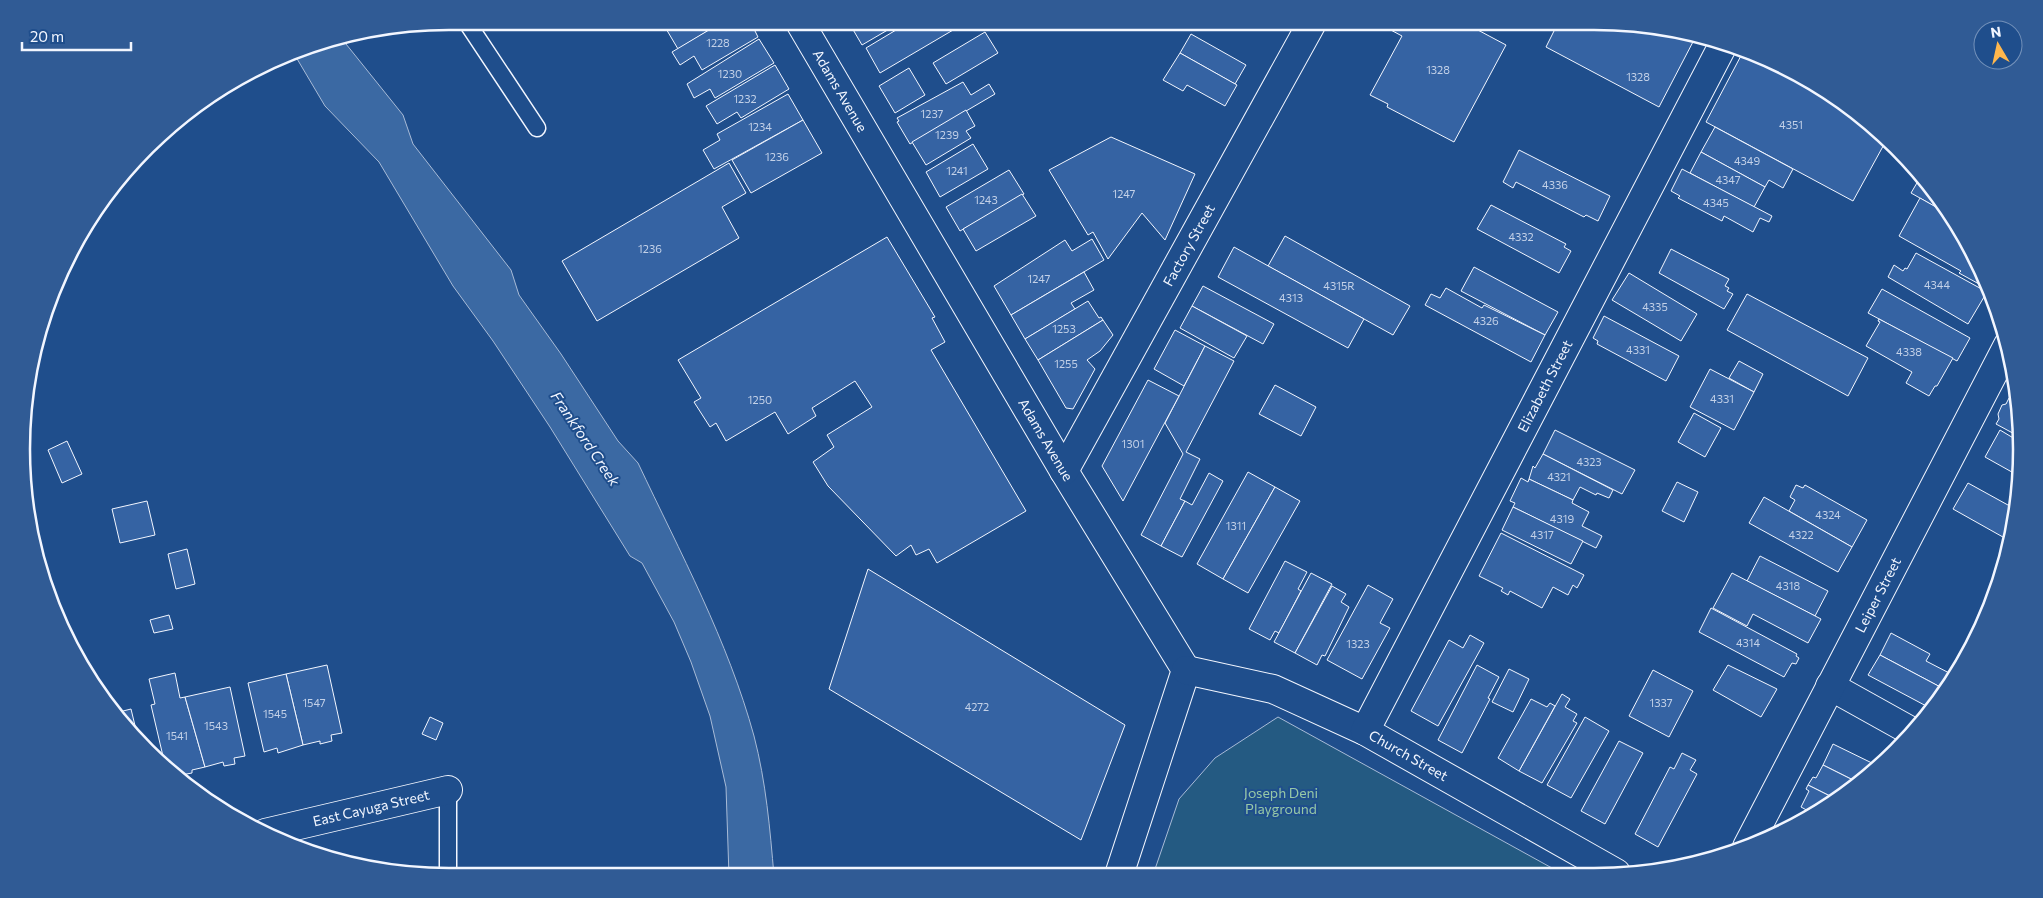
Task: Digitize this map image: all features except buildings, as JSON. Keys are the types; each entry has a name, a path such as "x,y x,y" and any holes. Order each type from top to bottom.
{"street":[{"name":"Adams Avenue","path":"803,30 1064,471 1186,670"},
{"name":"Factory Street","path":"1064,471 1308,30"},
{"name":"Elizabeth Street","path":"1365,731 1721,50"},
{"name":"Leiper Street","path":"1754,836 2002,356"},
{"name":"Church Street","path":"1186,670 1273,689 1365,731 1606,868"},
{"path":"1121,868 1186,670"},
{"path":"1830,686 1906,728"},
{"name":"East Cayuga Street","path":"276,830 448,790"}],"lane":[{"path":"472,30 537,128"},
{"path":"448,790 448,868"}],"green space":[{"name":"Joseph Deni Playground","path":"1278,717 1552,868 1155,868 1179,799 1215,758"}],"water":[{"name":"Frankford Creek","path":"345,43 403,115 413,144 511,270 519,295 561,354 618,441 638,463 717,631 743,701 762,771 773,868 729,868 726,787 710,716 691,662 674,622 642,563 630,556 550,427 493,341 453,286 379,162 325,106 297,59"}]}
